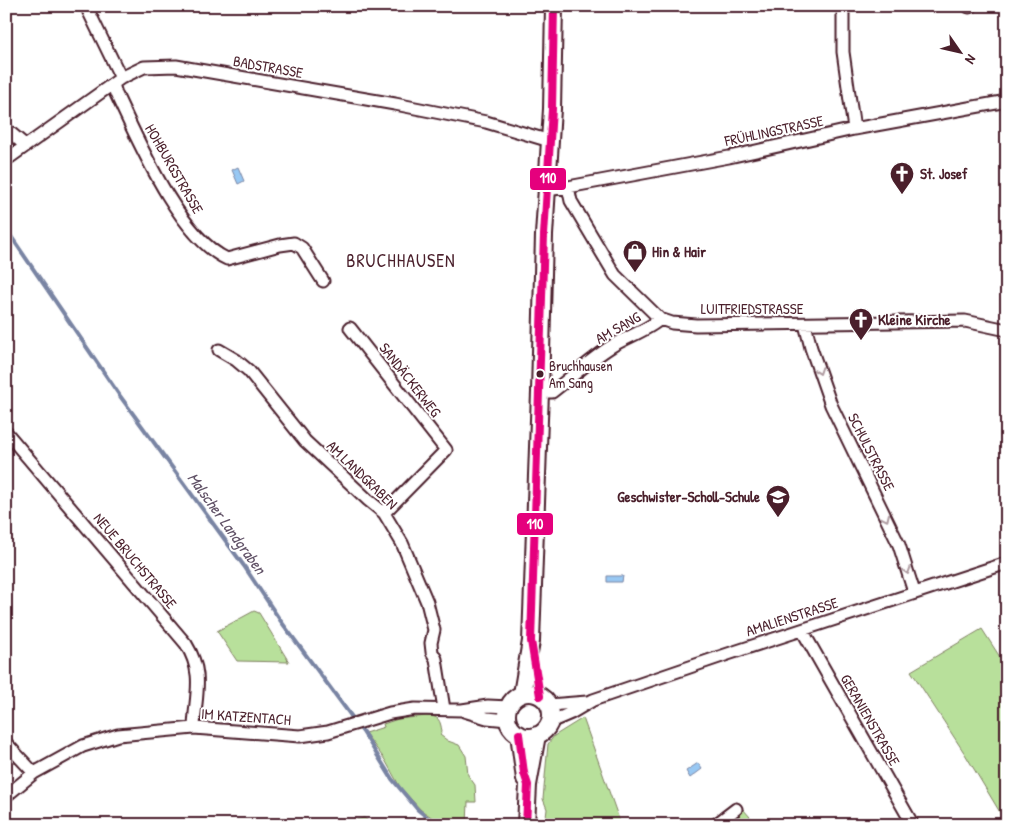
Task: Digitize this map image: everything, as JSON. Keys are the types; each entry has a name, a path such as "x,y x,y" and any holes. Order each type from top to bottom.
{"street":[{"path":"86,6 117,81"},
{"path":"522,694 531,641 540,392 543,240 550,141 554,6"},
{"path":"843,6 843,52 854,129"},
{"name":"BADSTRASSE","path":"6,160 117,81 144,67 176,66 395,104 486,122 550,141"},
{"name":"HOHBURGSTRASSE","path":"117,81 116,94 144,153 192,230 219,255 227,259 280,244 294,243 302,248 323,281"},
{"name":"FRÜHLINGSTRASSE","path":"546,190 568,188 729,157 854,129 1007,101"},
{"path":"6,129 26,146"},
{"path":"568,188 571,201 615,275 660,319"},
{"name":"LUITFRIEDSTRASSE","path":"660,319 672,323 696,325 966,321 1007,330"},
{"name":"AM SANG","path":"540,392 552,392 609,348 655,324 660,319"},
{"name":"SCHULSTRASSE","path":"805,324 811,348 831,405 899,545 914,592"},
{"name":"SANDÄCKERWEG","path":"350,328 446,450 384,513"},
{"name":"AM LANDGRABEN","path":"219,350 242,365 305,440 384,513 402,543 427,602 434,630 431,643 432,652 436,659 444,709"},
{"name":"NEUE BRUCHSTRASSE","path":"6,432 186,644 194,659 197,672 198,690 194,728"},
{"name":"AMALIENSTRASSE","path":"550,722 571,713 588,702 1007,562"},
{"name":"GERANIENSTRASSE","path":"802,630 913,825"},
{"path":"531,641 544,700"},
{"path":"534,693 544,700 551,710 550,722 542,732 537,735 525,736 514,730 509,714 512,702 522,694 534,693"},
{"name":"AMALIENSTRASSE","path":"544,700 588,702"},
{"name":"IM KATZENTACH","path":"6,796 34,773 83,746 109,737 139,732 194,728 300,736 345,728 390,714 415,709 462,710 487,718 509,714"},
{"path":"519,734 524,774 528,785"},
{"path":"526,825 528,785 537,735"},
{"path":"6,744 34,773"},
{"path":"715,825 736,808"}],"green space":[{"path":"254,611 259,613 289,662 237,661 217,631"},
{"path":"982,629 1007,668 1007,824 965,754 911,671"},
{"path":"427,716 438,719 442,731 440,735 448,741 459,745 466,756 468,775 475,785 476,802 468,802 467,825 443,825 421,810 400,787 385,760 365,733 384,727 383,724 398,719"},
{"path":"583,718 621,825 545,825 547,809 543,799 548,744 554,736"},
{"path":"743,809 757,825 734,825"},
{"path":"364,818 374,825 336,825"}],"water":[{"path":"238,167 244,181 238,184 232,170"},
{"path":"607,576 623,576 622,582 607,582"},
{"path":"698,763 702,769 690,778 686,771"}],"waterway":[{"name":"Malscher Landgraben","path":"6,229 120,396 244,566 280,620 363,732 392,779 418,810 437,825"}],"transit line":[{"name":"110","path":"540,696 531,641 544,235 552,109 554,6"},
{"name":"110","path":"519,734 524,773 528,785 526,825"}],"place":[{"name":"St. Josef","path":"902,195"},
{"name":"Hin & Hair","path":"635,273"},
{"name":"Kleine Kirche","path":"861,341"},
{"name":"Bruchhausen Am Sang","path":"540,374"},
{"name":"Geschwister-Scholl-Schule","path":"778,518"}],"district":[{"name":"BRUCHHAUSEN","path":"401,261"}]}
